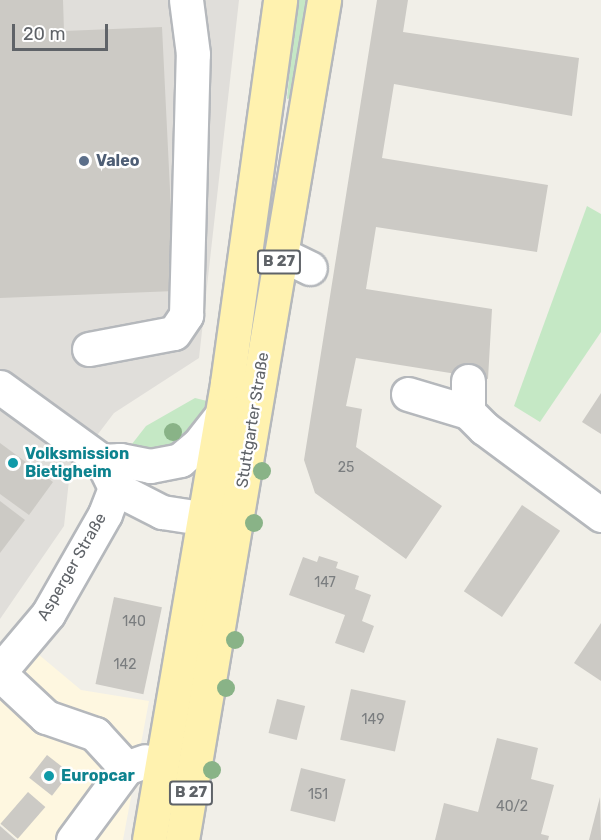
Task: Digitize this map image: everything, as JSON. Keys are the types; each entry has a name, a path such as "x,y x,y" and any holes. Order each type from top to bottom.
{"main road":[{"name":"Stuttgarter Straße","path":"149,840 221,416 280,0"},
{"name":"Stuttgarter Straße","path":"183,840 236,524 295,261 324,0"}],"street":[{"path":"89,349 174,333 186,315 193,54 186,0"},
{"path":"0,387 109,475 162,512 236,524"},
{"path":"408,394 468,396 484,428 601,515"},
{"path":"109,475 120,460 150,466 180,460 199,444 221,416"},
{"name":"Asperger Straße","path":"0,672 48,614 105,514 109,475"},
{"path":"0,672 46,717 95,734 126,768"},
{"path":"73,840 126,768 164,754"}],"shaded area":[{"path":"0,0 239,0 199,358 114,413 70,471 64,526 0,619"},
{"path":"38,654 81,690 149,701 123,840 18,840 0,824 0,696"}],"green space":[{"path":"296,0 308,0 291,98 287,99"},
{"path":"587,206 601,214 601,332 540,422 514,406"},
{"path":"195,398 207,401 197,423 184,439 161,451 132,444 146,426"}],"building":[{"name":"Valeo","path":"0,0 63,0 64,31 162,27 175,291 0,298"},
{"path":"377,0 408,0 403,32 579,58 572,116 394,84 382,158 548,185 537,252 376,227 366,289 492,309 488,379 356,358 346,406 362,409 356,447 442,506 406,559 315,493 304,460"},
{"path":"601,393 601,434 582,422"},
{"name":"Volksmission Bietigheim","path":"0,443 53,482 29,515 0,494"},
{"path":"0,501 25,520 0,553"},
{"path":"522,505 560,531 502,617 464,591"},
{"path":"319,556 338,562 336,568 359,576 355,589 371,595 362,621 374,626 364,653 335,643 345,615 289,595 303,557 317,562"},
{"path":"114,597 162,607 143,694 95,684"},
{"path":"601,623 601,681 574,663"},
{"path":"351,689 406,701 395,752 340,740"},
{"path":"277,699 305,706 297,740 269,733"},
{"path":"497,738 538,748 531,779 554,785 541,834 549,836 548,840 435,840 444,803 478,812"},
{"name":"Europcar","path":"47,755 70,773 52,796 29,778"},
{"path":"301,768 346,779 335,822 290,811"},
{"path":"28,792 45,807 18,839 0,824"},
{"path":"600,797 601,840 589,840"},
{"path":"0,826 16,840 0,840"}],"place":[{"name":"Valeo","path":"84,161"},
{"name":"Volksmission Bietigheim","path":"13,463"},
{"name":"Europcar","path":"49,776"}]}
